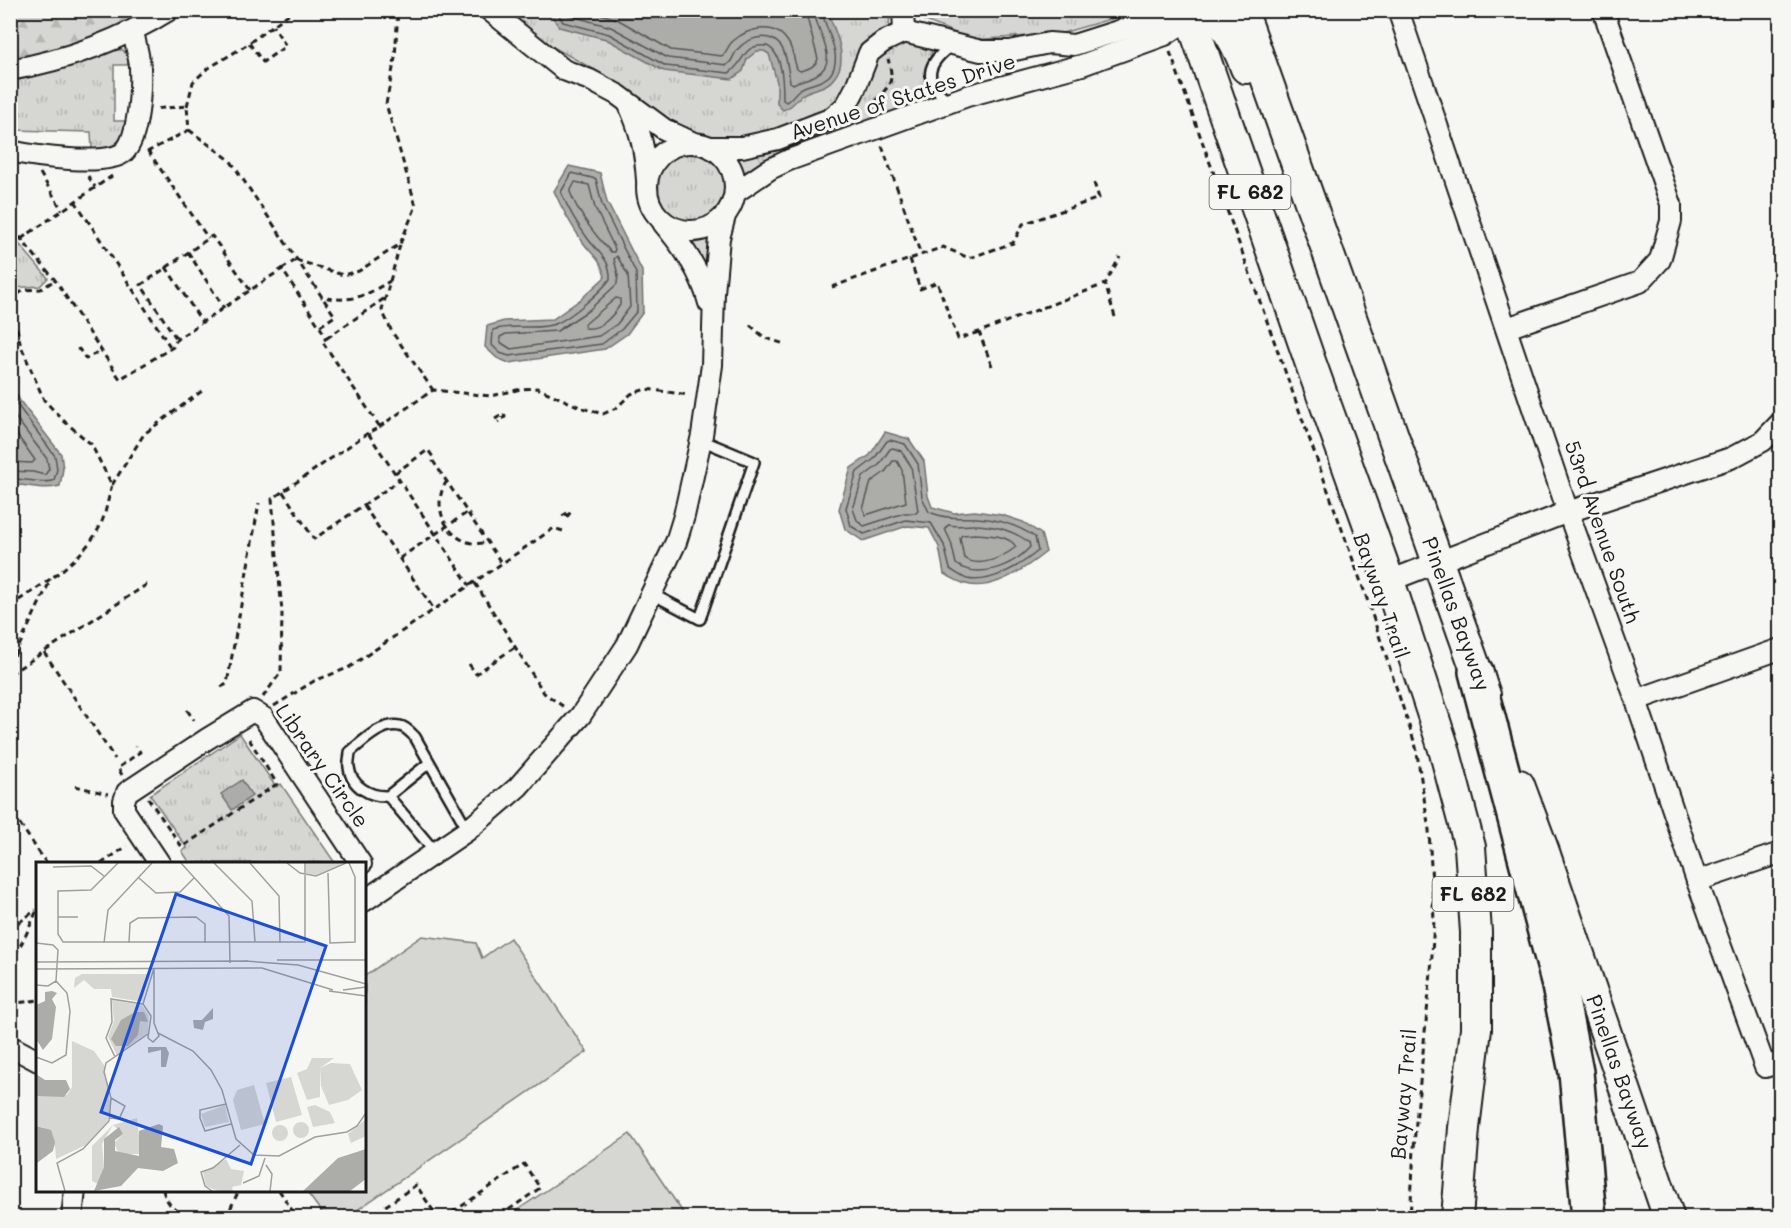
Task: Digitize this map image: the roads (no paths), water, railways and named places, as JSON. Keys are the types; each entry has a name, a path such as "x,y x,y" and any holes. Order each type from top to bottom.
{"highway":[{"path":"1476,672 1558,981 1576,1072 1589,1218"}],"main road":[{"name":"Pinellas Bayway","path":"1242,10 1476,672 1544,852 1669,1218"},
{"path":"1192,13 1207,15 1216,20 1233,38 1284,159 1315,214"},
{"name":"FL 682","path":"1192,13 1303,342 1389,581 1444,748 1470,847 1476,932 1476,1029 1462,1149 1457,1218"}],"street":[{"path":"10,70 84,51 133,31 169,10"},
{"path":"489,10 564,70 590,80 618,95 664,129 702,145 724,158 733,173 736,192 725,216 706,230 689,232 672,227 659,218"},
{"path":"903,10 904,32"},
{"name":"53rd Avenue South","path":"1398,10 1568,512 1636,700 1697,881 1773,1065"},
{"path":"1507,328 1640,282 1660,260 1671,221 1671,204 1603,10"},
{"name":"Avenue of States Drive","path":"702,145 742,147 778,139 830,119 846,106 869,53 883,42 904,32 981,51 1010,51 1049,43 1074,45 1159,18 1192,13"},
{"name":"Avenue of States Drive","path":"736,192 770,169 789,160 968,96 1082,65 1165,35 1192,13"},
{"path":"20,153 76,159 110,159 123,152 132,140 138,109 140,67 133,31"},
{"path":"629,105 644,145 649,202 690,259 704,284 713,321"},
{"path":"647,184 651,168 662,154 677,145 702,145"},
{"path":"366,876 372,896 468,830 518,788 593,700 627,645 676,542 701,440 712,365 720,238 725,216"},
{"path":"1389,581 1568,512 1731,458 1763,441 1780,423"},
{"path":"1636,700 1780,649"},
{"name":"Library Circle","path":"159,862 124,810 127,792 207,739 263,709 264,718 360,862"},
{"path":"1697,881 1780,853"},
{"path":"10,1047 36,1060"},
{"path":"72,1218 75,1192"}],"lane":[{"path":"950,102 938,93 931,82 929,69 934,60 954,44"},
{"path":"652,594 700,619 754,462 701,440"},
{"path":"429,763 388,796 377,796 366,792 356,783 349,768 350,753 367,737 389,725 402,726 416,737 468,830"},
{"path":"388,796 436,853"}],"water":[{"path":"549,11 827,11 840,45 841,63 839,71 831,81 805,93 783,110 777,104 777,82 769,54 764,51 757,51 747,59 743,71 732,79 664,71 606,39 559,27"},
{"path":"569,166 600,173 607,202 642,271 643,312 627,334 605,349 509,363 497,358 485,347 487,326 504,321 553,319 581,299 605,277 598,261 563,211 554,191"},
{"path":"11,382 20,401 61,454 63,469 60,486 47,488 11,485"},
{"path":"885,432 909,439 924,461 928,496 932,507 954,513 975,511 1002,515 1023,522 1041,534 1046,552 1008,577 987,585 976,586 944,574 939,547 929,528 907,526 863,541 845,529 839,509 851,468 870,455"},
{"path":"242,780 252,796 232,810 221,794"}]}
